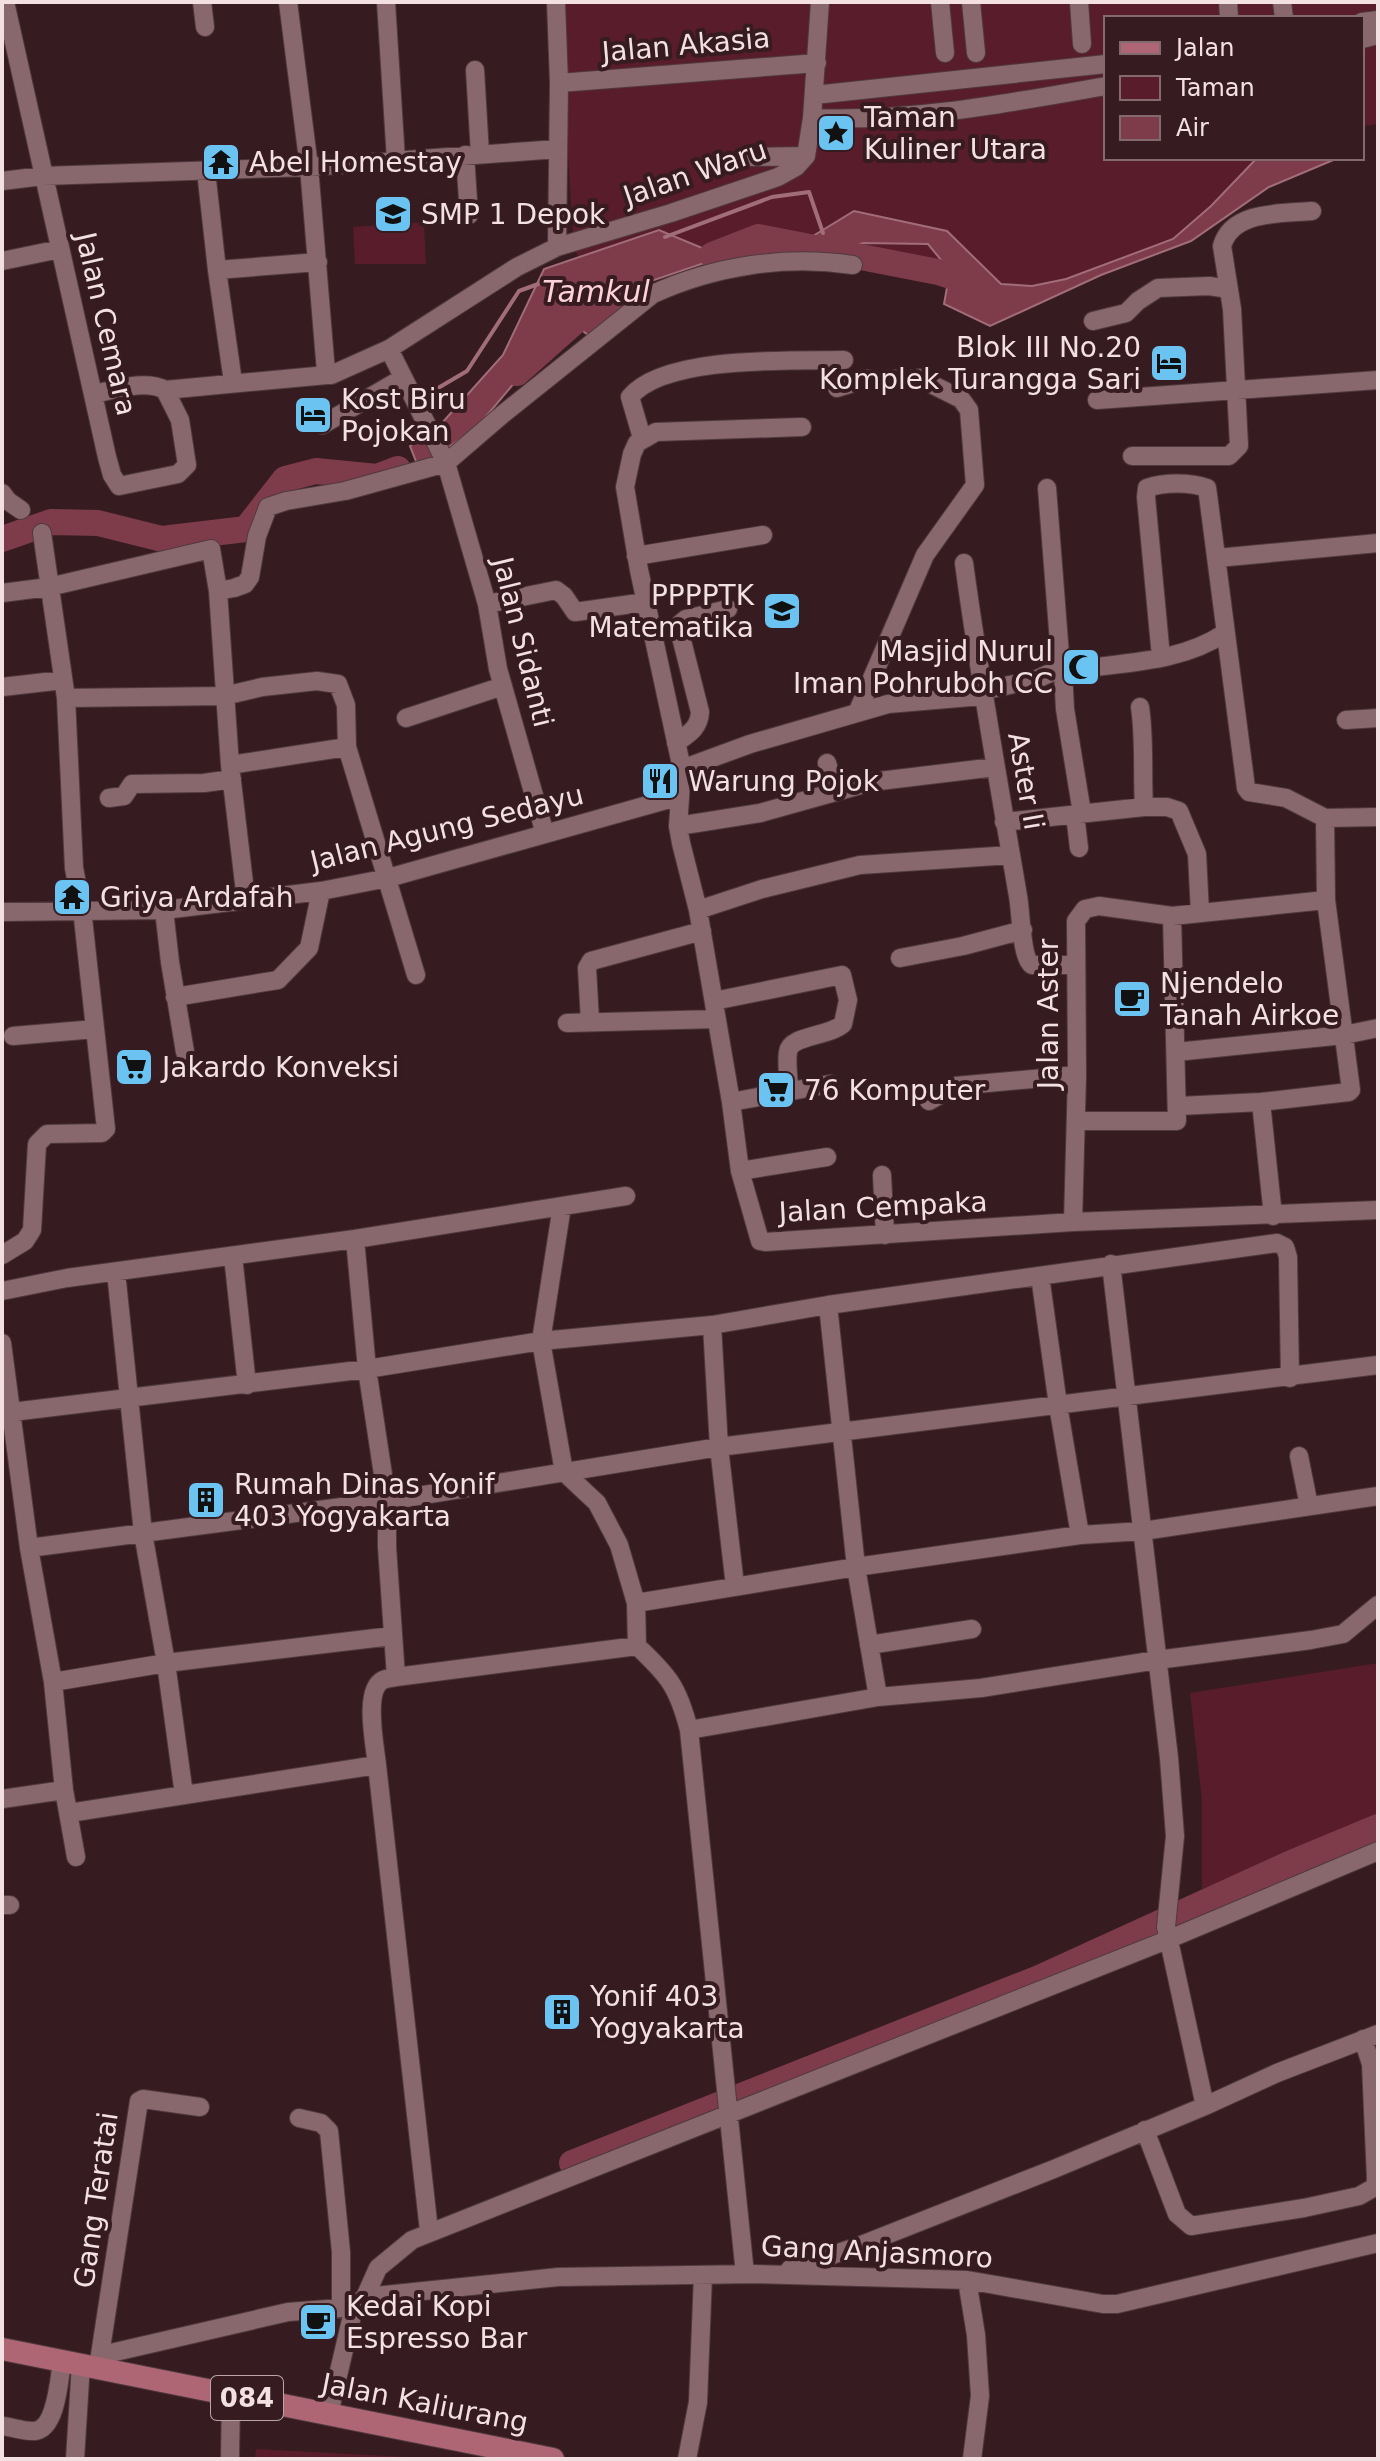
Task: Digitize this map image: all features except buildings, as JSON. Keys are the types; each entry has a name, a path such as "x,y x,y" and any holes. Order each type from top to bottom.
{"main road":[{"name":"Jalan Kaliurang","path":"2,2349 86,2362 329,2414 492,2453 553,2459"}],"street":[{"name":"Jalan Cemara","path":"6,2 107,457 116,483 122,486 178,474 187,465 180,420 165,390"},
{"path":"202,2 205,27"},
{"path":"288,2 309,167 327,375"},
{"path":"386,2 396,160"},
{"path":"556,2 559,83 557,247"},
{"name":"Jalan Waru","path":"93,394 144,386 165,390 335,375 389,349 517,267 557,247 778,177 796,167 806,156 817,63 820,2"},
{"path":"940,2 945,53"},
{"path":"971,2 976,53"},
{"path":"1079,2 1082,44"},
{"name":"Jalan Akasia","path":"559,83 817,63"},
{"path":"814,95 1104,64"},
{"path":"1084,67 1085,89"},
{"path":"469,215 475,70"},
{"path":"958,80 964,109"},
{"path":"812,118 893,117 1104,86"},
{"path":"2,181 43,176 309,167 558,149"},
{"path":"747,157 806,156"},
{"path":"206,171 233,382"},
{"path":"1132,456 1222,456 1235,452 1241,439 1229,289 1222,246 1225,236 1252,217 1312,211"},
{"path":"2,261 60,249"},
{"path":"218,591 245,584 250,577 257,536 268,507 345,491 444,460 653,294 678,283 762,263 806,260 853,265"},
{"path":"217,270 318,262"},
{"path":"1093,321 1126,313 1158,288 1209,286 1229,289"},
{"path":"322,425 404,381 389,349"},
{"path":"802,427 667,431 642,438 630,397 664,375 685,368 773,361 844,360"},
{"path":"857,713 925,555 975,485 969,410 961,399 919,378"},
{"path":"1097,400 1378,380"},
{"name":"Jalan Sidanti","path":"404,381 444,460 487,604 503,686 545,834"},
{"path":"837,388 857,382"},
{"name":"Jalan Cempaka","path":"642,438 632,454 625,487 636,556 676,743 681,784 678,826 702,931 740,1171 760,1241 1073,1222 1378,1210"},
{"path":"1161,657 1147,488 1157,485 1207,488 1246,788 1249,792 1286,798 1325,818 1378,817"},
{"path":"1047,488 1079,848"},
{"path":"2,493 21,510"},
{"path":"2,1255 25,1241 32,1230 37,1144 40,1139 47,1134 102,1133 106,1129 82,909 74,868 64,689 42,533"},
{"path":"636,556 763,535"},
{"path":"1217,558 1378,543"},
{"path":"2,593 49,587 211,549 218,591 224,696 246,900"},
{"name":"Aster Ii","path":"964,563 982,694 1027,962 1032,965 1075,965"},
{"path":"487,604 556,590 575,612 646,602"},
{"path":"676,743 695,729 700,721 680,624 686,619 728,609"},
{"name":"Jalan Agung Sedayu","path":"2,912 164,910 321,891 388,878 545,834 681,784 750,744 888,704 982,694 1062,669 1108,667 1161,657 1205,646 1225,633"},
{"path":"2,687 224,696 262,687 334,681 345,698 347,747 416,975"},
{"path":"406,718 503,686"},
{"path":"1140,707 1145,737 1141,767 1144,807"},
{"path":"1346,720 1378,718"},
{"path":"109,798 124,796 132,784 204,783 231,772 347,747"},
{"path":"827,763 836,792"},
{"path":"678,826 760,813 871,782 995,767"},
{"path":"1004,822 1144,807 1167,807 1179,811 1197,854 1200,913"},
{"path":"1179,1106 1261,1102 1349,1092 1352,1085 1326,900 1325,818"},
{"path":"698,910 762,889 860,865 1011,855"},
{"path":"175,997 278,980 309,948 321,891"},
{"name":"Jalan Aster","path":"1073,1222 1077,1075 1076,921 1085,909 1099,906 1172,916 1326,900"},
{"path":"164,910 185,1052"},
{"path":"1076,1121 1177,1121 1172,916"},
{"path":"900,958 1023,930"},
{"path":"590,1021 587,968 591,961 702,931"},
{"path":"567,1023 715,1010 842,975 848,1000 843,1024 832,1032 802,1038 791,1045 788,1051 789,1091"},
{"path":"1176,1052 1344,1035 1378,1028"},
{"path":"13,1036 95,1029"},
{"path":"929,1101 955,1086 1077,1075"},
{"path":"731,1102 830,1084"},
{"path":"1261,1102 1273,1216"},
{"path":"740,1171 827,1157"},
{"path":"882,1175 885,1235"},
{"path":"2,1291 626,1196"},
{"path":"562,1206 541,1341 564,1472 597,1503 619,1545 636,1603 637,1646 669,1678 681,1699 689,1730 745,2274"},
{"path":"355,1239 367,1369 387,1501 396,1677"},
{"path":"12,1412 367,1369 541,1341 712,1325 828,1305 1271,1243 1282,1244 1288,1257 1290,1378"},
{"path":"233,1256 247,1385"},
{"path":"1111,1264 1174,1813 1175,1836 1166,1934 1205,2106"},
{"path":"116,1272 143,1533 166,1663 184,1795"},
{"path":"1040,1276 1080,1535"},
{"path":"828,1305 856,1567 878,1697"},
{"path":"712,1325 719,1447 735,1586"},
{"path":"2,1343 29,1548 53,1682 64,1790 76,1857"},
{"path":"29,1548 387,1501 719,1447 1378,1365"},
{"path":"1299,1456 1309,1506"},
{"path":"636,1603 856,1567 1080,1535 1143,1531 1378,1496"},
{"path":"689,1730 878,1697 981,1688 1311,1640 1343,1634 1378,1605"},
{"path":"869,1645 972,1629"},
{"path":"53,1682 166,1663 392,1636"},
{"path":"429,2231 371,1700 382,1680 396,1677 637,1646"},
{"path":"69,1813 377,1765"},
{"path":"2,1799 64,1790"},
{"path":"329,2414 353,2303 378,2268 395,2252 429,2231 1378,1851"},
{"path":"768,2274 856,2247 1371,2036 1369,2052 1376,2084 1375,2187 1359,2196 1262,2216 1191,2226 1177,2214 1145,2130"},
{"name":"Gang Teratai","path":"86,2362 139,2101 200,2107"},
{"path":"299,2118 321,2123 329,2131 341,2252 353,2303"},
{"name":"Gang Anjasmoro","path":"86,2362 288,2312 558,2277 768,2274 967,2280 1117,2304 1378,2243"},
{"path":"687,2459 698,2402 703,2275"},
{"path":"967,2280 980,2387 972,2459"},
{"path":"2,2426 35,2431 44,2427 86,2362"},
{"path":"75,2459 86,2362"},
{"path":"230,2459 231,2394"}],"green space":[{"name":"Taman Kuliner Utara","path":"558,2 1378,2 1378,32 1364,20 1364,16 1104,16 1104,160 1274,160 1174,240 1066,279 1032,286 1001,284 758,237 603,297 574,249"},
{"path":"1378,38 1378,124 1364,126 1364,41"},
{"path":"424,222 426,264 355,264 353,227"},
{"path":"1378,1663 1378,1827 1202,1889 1202,1801 1190,1693"},
{"path":"256,2449 444,2459 255,2459"}],"water":[{"name":"Tamkul","path":"1255,160 1333,160 1269,187 1191,241 1101,275 990,326 944,304 950,271 928,244 864,243 795,258 722,257 645,283 622,316 594,340 568,319 478,426 419,469 410,446 442,423 503,355 544,269 659,230 702,248 803,242 854,211 947,231 1001,284 1032,286 1066,279 1173,239 1211,206"}],"waterway":[{"path":"665,237 772,197 809,192 823,233"},
{"path":"712,255 758,237 938,272 984,287"},
{"path":"421,398 467,371 519,291 541,283"},
{"path":"517,373 598,301"},
{"path":"2,539 51,522 98,523 162,539 246,529 285,479 316,471 377,477 398,469"},
{"path":"572,2163 1039,1978 1289,1864 1378,1827"}],"tunnel":[{"path":"857,382 863,378 919,378"}],"place":[{"name":"Taman Kuliner Utara","path":"836,133"},
{"name":"Abel Homestay","path":"221,162"},
{"name":"SMP 1 Depok","path":"393,214"},
{"name":"Blok III No.20 Komplek Turangga Sari","path":"1169,363"},
{"name":"Kost Biru Pojokan","path":"313,415"},
{"name":"PPPPTK Matematika","path":"782,611"},
{"name":"Masjid Nurul Iman Pohruboh CC","path":"1081,667"},
{"name":"Warung Pojok","path":"660,781"},
{"name":"Griya Ardafah","path":"72,897"},
{"name":"Njendelo Tanah Airkoe","path":"1132,999"},
{"name":"Jakardo Konveksi","path":"134,1067"},
{"name":"76 Komputer","path":"776,1090"},
{"name":"Rumah Dinas Yonif 403 Yogyakarta","path":"206,1500"},
{"name":"Yonif 403 Yogyakarta","path":"562,2012"},
{"name":"Kedai Kopi Espresso Bar","path":"318,2322"}]}
